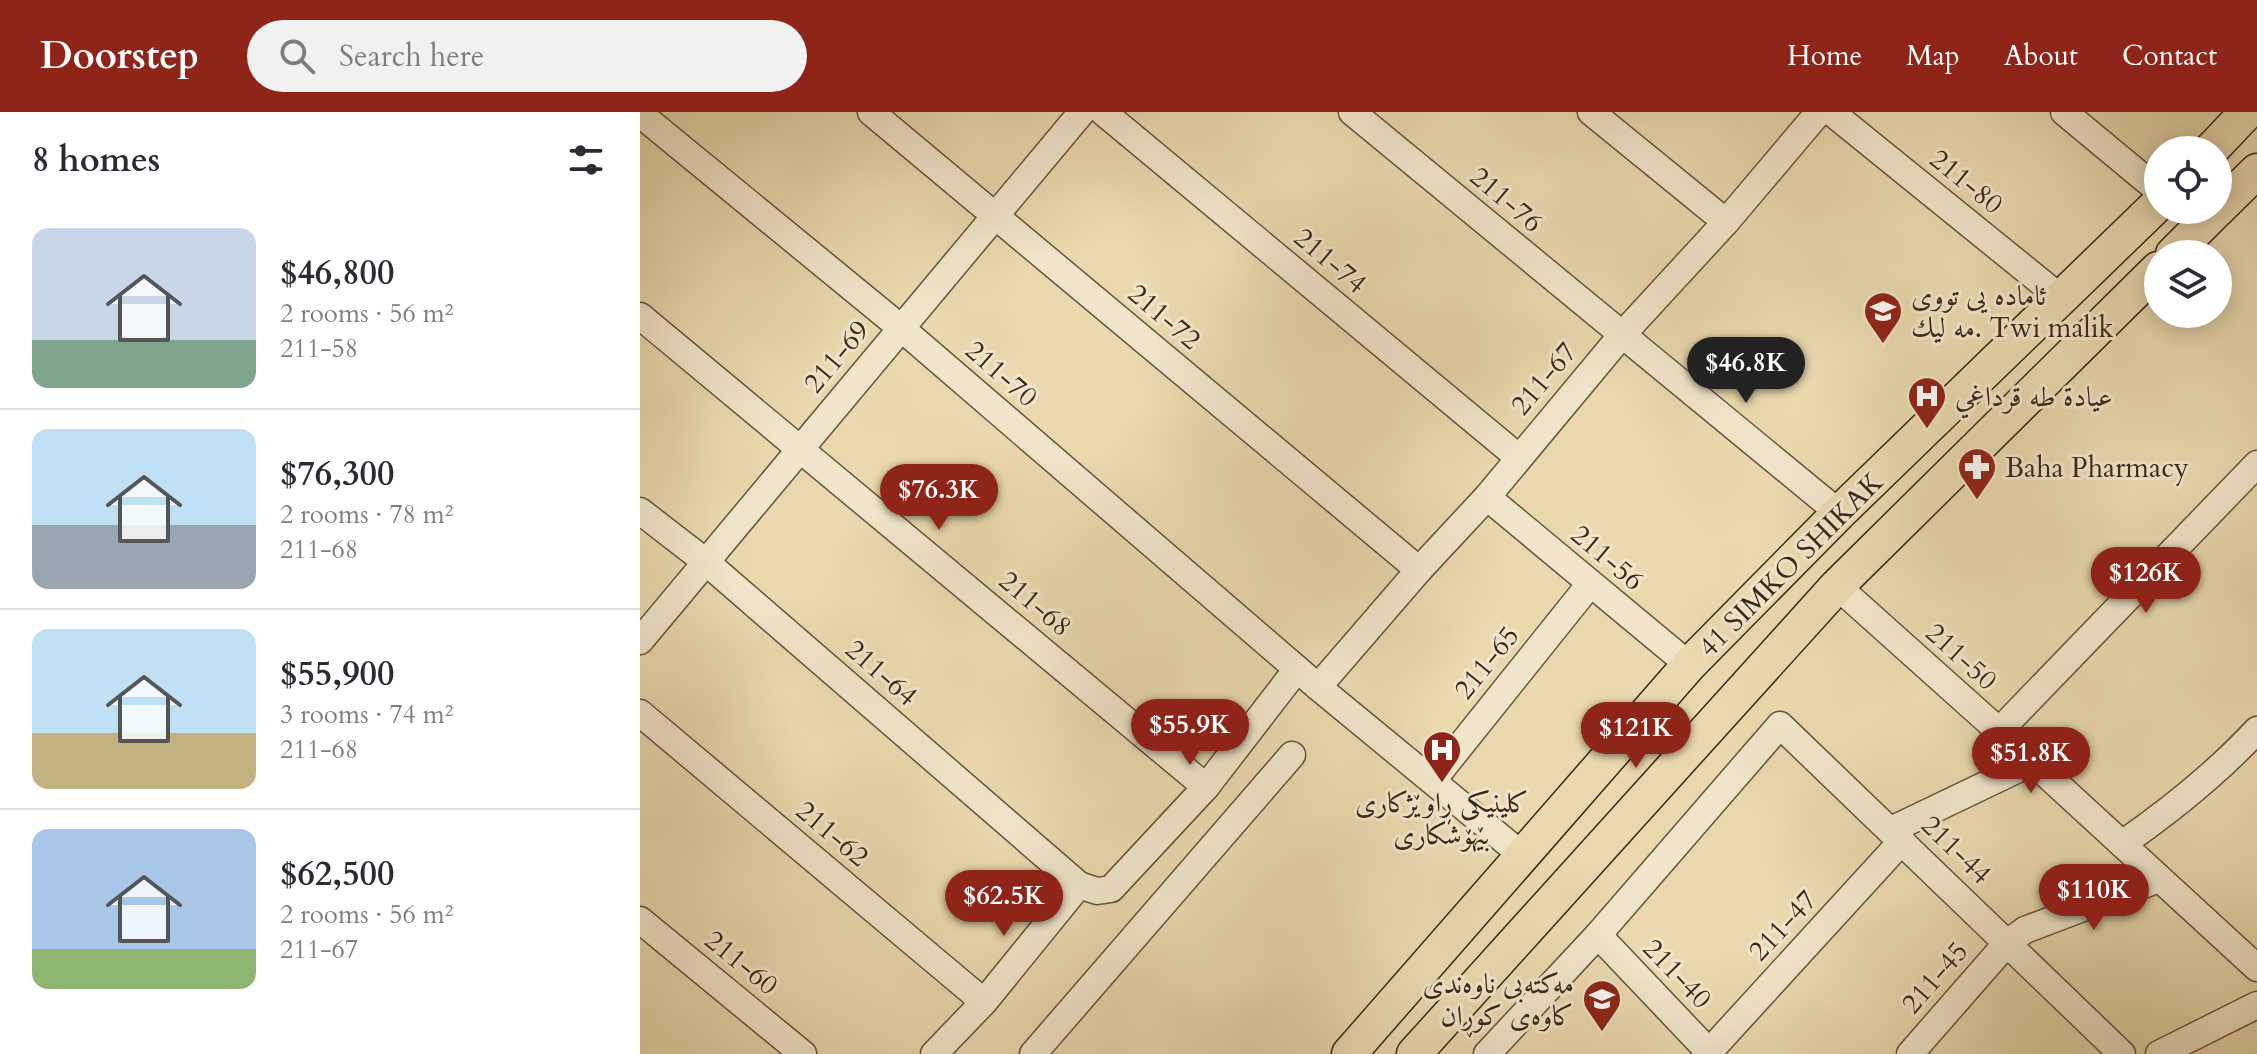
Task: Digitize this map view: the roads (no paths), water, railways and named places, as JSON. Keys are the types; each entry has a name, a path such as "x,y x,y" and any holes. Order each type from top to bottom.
{"main road":[{"path":"2224,136 2247,112"},
{"path":"2232,196 2257,171"},
{"name":"41 SIMKO SHIKAK","path":"1349,1054 1689,665 1839,513 2144,218"},
{"path":"2187,240 2204,224"},
{"name":"41 SIMKO SHIKAK","path":"1414,1054 1837,586 2144,283"},
{"path":"1596,771 1635,810"}],"street":[{"name":"211-72","path":"871,112 1419,570"},
{"name":"211-69","path":"640,641 1082,112"},
{"name":"211-74","path":"1103,112 1518,457"},
{"name":"211-76","path":"1352,112 1839,513"},
{"path":"1591,112 1726,222"},
{"name":"211-67","path":"1318,687 1487,497 1621,336 1726,222 1819,112"},
{"name":"211-80","path":"1831,112 2062,299"},
{"path":"2064,112 2144,178"},
{"name":"211-70","path":"640,114 901,328 1318,687 1522,855"},
{"name":"211-68","path":"640,316 1206,787"},
{"path":"1999,731 2257,464"},
{"name":"211-56","path":"1487,497 1689,665"},
{"name":"211-64","path":"640,511 706,562 1079,885"},
{"name":"211-65","path":"1433,780 1590,584"},
{"name":"211-50","path":"1837,586 2257,968"},
{"path":"934,1054 984,1002 1079,885 1097,891 1111,889 1206,787 1297,669"},
{"name":"211-62","path":"640,713 984,1002"},
{"name":"211-44","path":"1598,935 1780,725 2007,943 2110,1050"},
{"path":"2122,844 2174,808 2257,730"},
{"path":"1033,1054 1292,755"},
{"path":"1897,836 2033,762"},
{"name":"211-47","path":"1710,1053 1897,836"},
{"name":"211-45","path":"1910,1054 2007,943 2025,930 2159,879"},
{"name":"211-60","path":"640,920 803,1054"},
{"path":"1487,1054 1598,935"},
{"name":"211-40","path":"1598,935 1710,1053"},
{"path":"2159,1054 2257,1005"}],"place":[{"name":"ئاماده يى تووى مه ليك. Twi malik","path":"1883,345"},
{"name":"عيادة طه قرداغي","path":"1927,430"},
{"name":"Baha Pharmacy","path":"1977,501"},
{"name":"کلینیکی ڕاوێژکاری بێهۆشکاری","path":"1442,784"},
{"name":"مەکتەبی ناوەندی کاوەی کوڕان","path":"1602,1033"}]}
